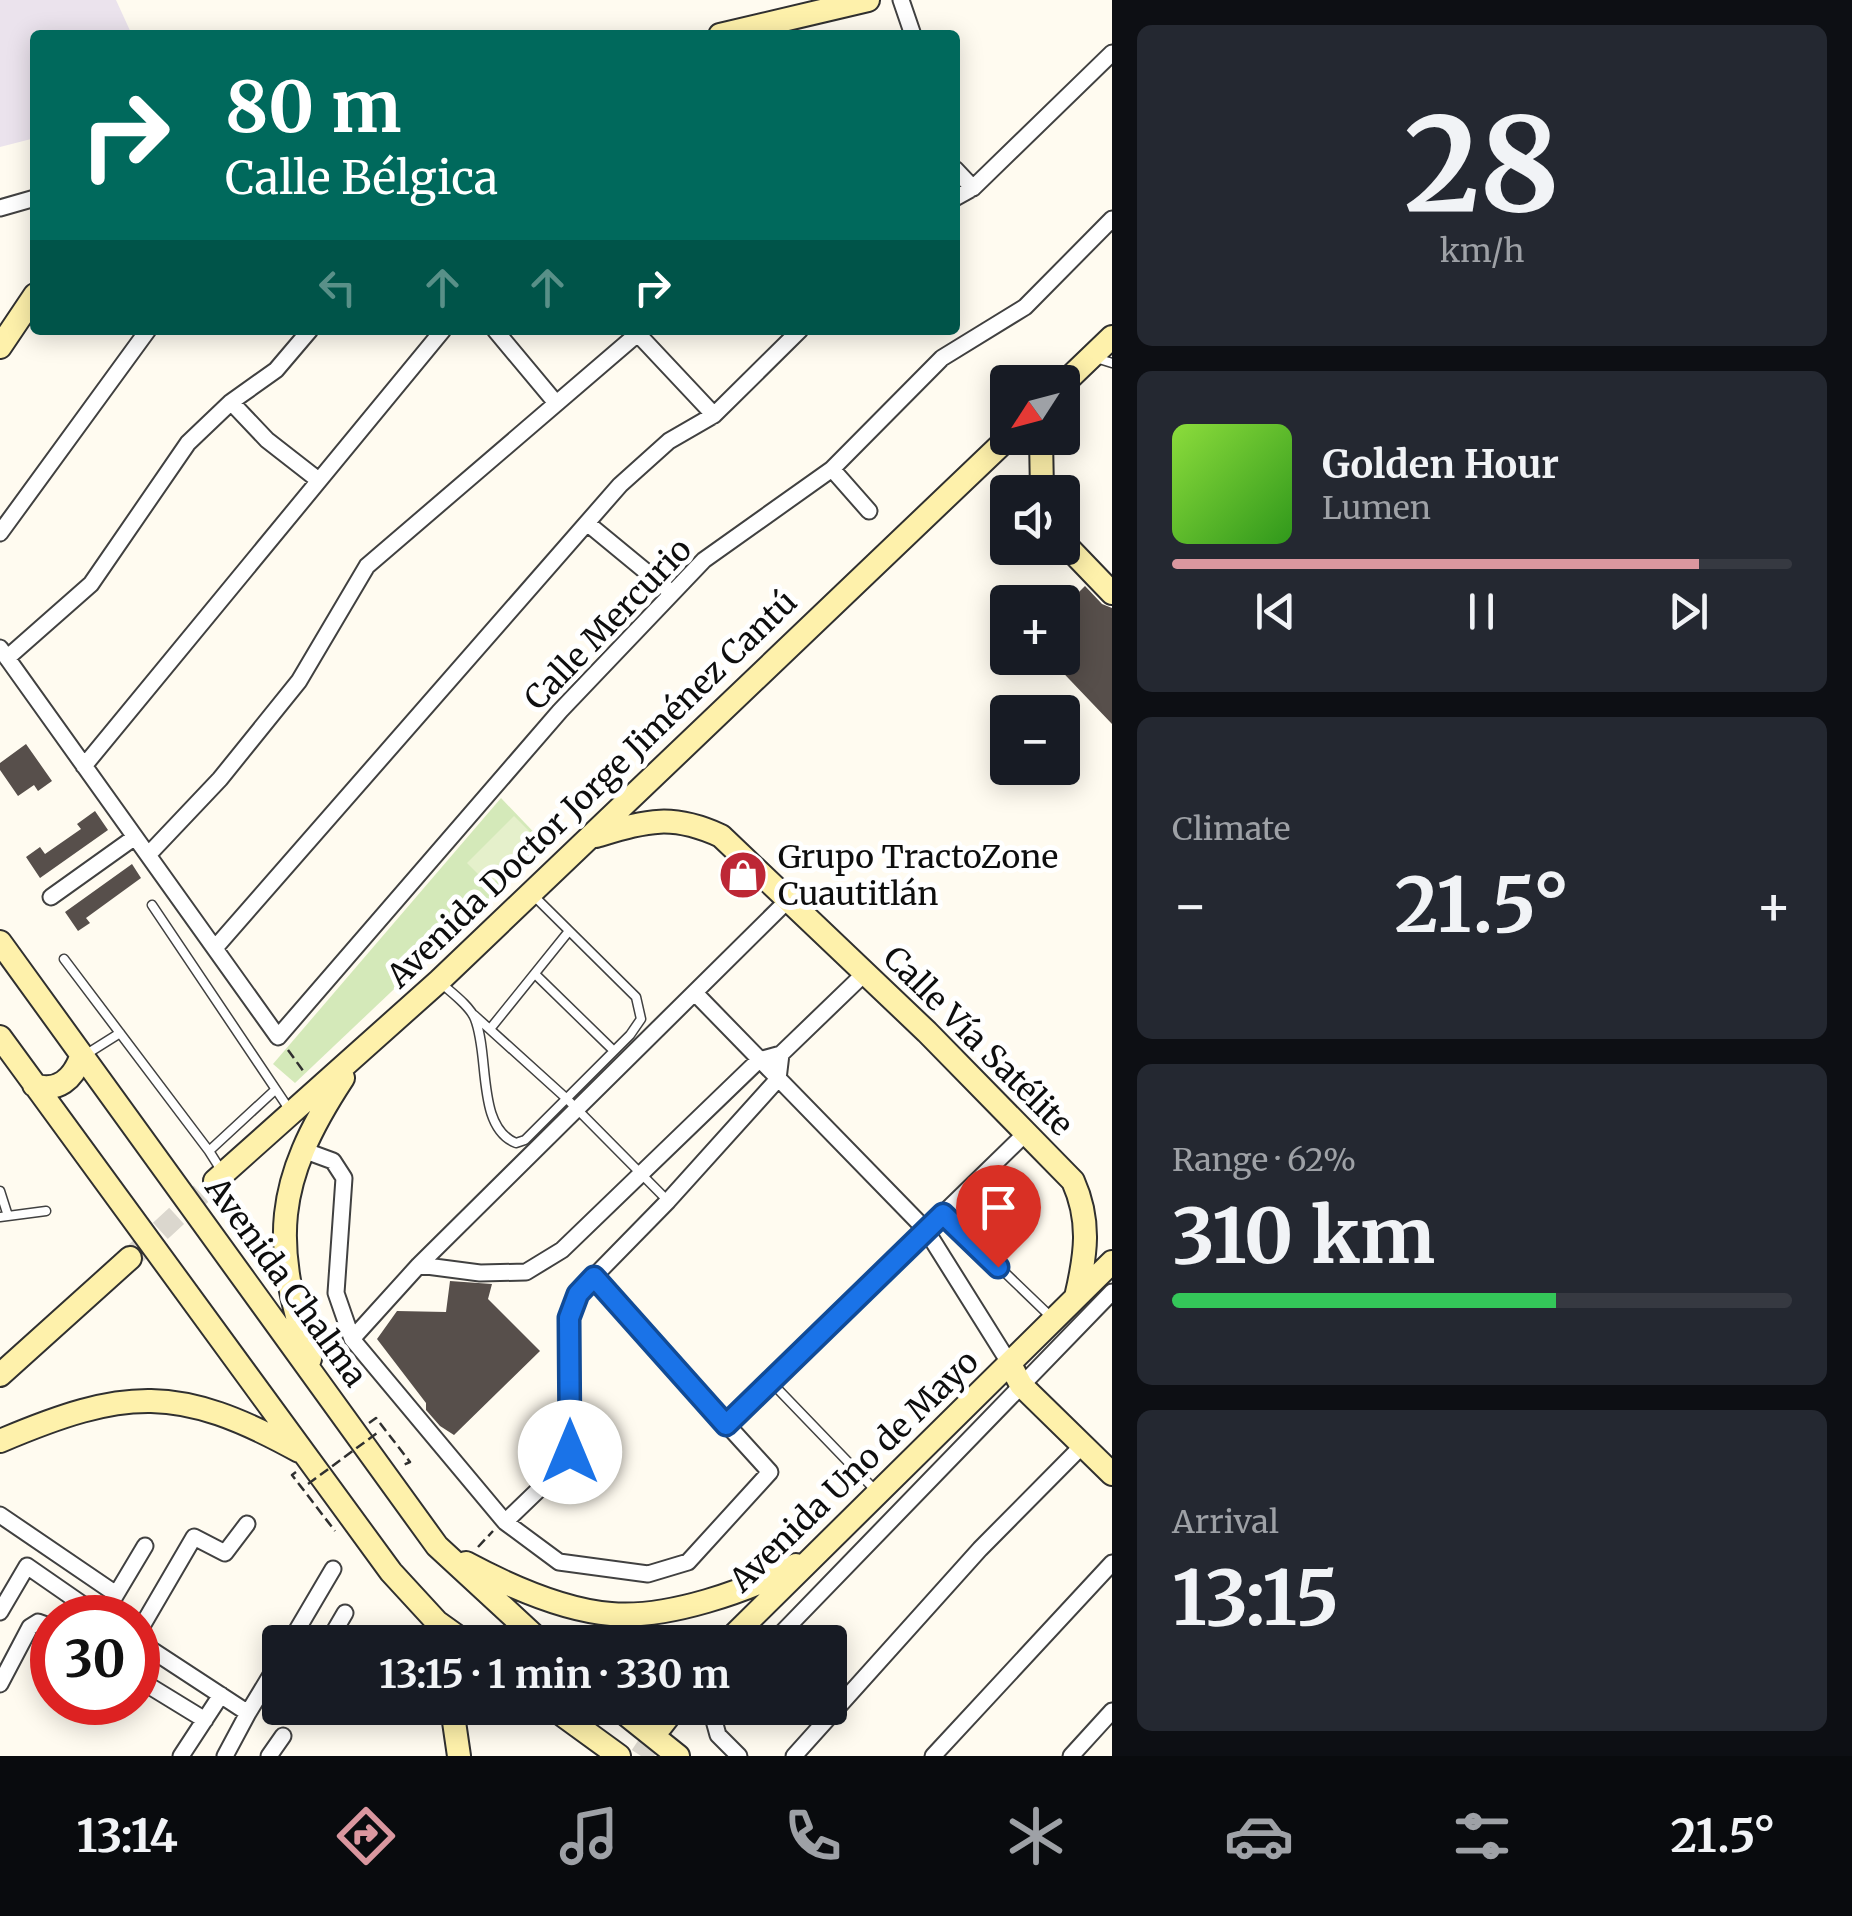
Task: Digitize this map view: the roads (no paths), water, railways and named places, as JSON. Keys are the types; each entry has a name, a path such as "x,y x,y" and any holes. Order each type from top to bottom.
{"main road":[{"path":"741,30 868,0"},
{"path":"0,347 30,302"},
{"path":"1080,374 1102,360 1112,336"},
{"name":"Avenida Doctor Jorge Jiménez Cantú","path":"219,1177 439,980 990,455"},
{"path":"1080,560 1112,593"},
{"name":"Calle Vía Satélite","path":"588,838 646,821 694,824 721,836 1073,1181 1084,1206 1087,1234 1076,1297"},
{"name":"Avenida Chalma","path":"0,942 437,1546 523,1625"},
{"path":"0,1037 433,1625"},
{"path":"316,1377 294,1305 282,1234 303,1150 318,1117 358,1055"},
{"path":"34,1085 60,1085 76,1071 81,1057"},
{"path":"0,1376 130,1258"},
{"name":"Avenida Uno de Mayo","path":"744,1625 877,1492 1016,1375 1054,1320 1112,1262"},
{"path":"1016,1375 1082,1446 1109,1467"},
{"path":"0,1441 94,1405 145,1399 202,1406 255,1427 304,1454"},
{"path":"437,1546 528,1591 612,1614 714,1598 813,1556"},
{"path":"454,1725 459,1756"},
{"path":"576,1725 619,1756"},
{"path":"639,1725 678,1756"}],"street":[{"path":"902,0 911,30"},
{"path":"960,195 974,188 1112,53"},
{"path":"960,174 974,188"},
{"path":"0,208 30,199"},
{"name":"Calle Mercurio","path":"215,948 278,1037 560,711 704,560 832,469 942,358 1025,307 1112,219"},
{"path":"0,532 144,335"},
{"path":"306,335 276,370 231,402 188,443 91,584 3,653 215,948 620,485 669,441 714,415 795,335"},
{"path":"84,766 439,335"},
{"path":"499,335 556,404"},
{"path":"148,854 220,780 299,681 367,566 636,335"},
{"path":"643,335 714,415"},
{"path":"231,402 267,440 317,480"},
{"path":"832,469 869,511"},
{"path":"587,523 672,594"},
{"path":"51,897 135,837"},
{"path":"352,1339 573,1104 694,994 788,900"},
{"path":"419,1265 480,1273 526,1272 562,1250 759,1060 781,1054 865,974"},
{"path":"694,994 926,1230 1016,1375"},
{"path":"505,1522 559,1470 570,1452 569,1318 578,1294 778,1080 781,1054"},
{"path":"726,1425 1026,1133"},
{"path":"303,1150 334,1162 344,1178 336,1292 352,1339 505,1522 559,1562 648,1574 688,1562 770,1472 594,1277"},
{"path":"788,1625 1016,1375 1112,1292"},
{"path":"794,1756 980,1549 1082,1446"},
{"path":"0,1515 116,1594"},
{"path":"160,1598 194,1537 225,1553 247,1524"},
{"path":"0,1612 27,1566 102,1618 145,1546"},
{"path":"933,1756 1112,1563"},
{"path":"300,1625 333,1568"},
{"path":"338,1625 345,1613"},
{"path":"0,1684 30,1627"},
{"path":"160,1652 248,1712"},
{"path":"225,1756 262,1689"},
{"path":"160,1692 205,1720"},
{"path":"182,1756 221,1695"},
{"path":"1071,1756 1112,1711"},
{"path":"717,1725 718,1735 739,1756"},
{"path":"270,1756 283,1736"}],"lane":[{"path":"474,1015 488,1083 488,1108 496,1128 516,1143 573,1104 641,1019 636,997 531,892"},
{"path":"152,904 292,1113"},
{"path":"490,1029 569,930"},
{"path":"64,958 208,1151 219,1177"},
{"path":"534,974 614,1051"},
{"path":"439,980 573,1104 668,1201"},
{"path":"81,1057 120,1033"},
{"path":"208,1151 275,1090"},
{"path":"0,1192 4,1216 46,1211"},
{"path":"943,1214 1054,1320"},
{"path":"770,1382 877,1492"}],"tunnel":[{"path":"136,1253 215,1181"},
{"path":"641,1756 661,1726"}],"place":[{"name":"Grupo TractoZone Cuautitlán","path":"743,875"}]}
